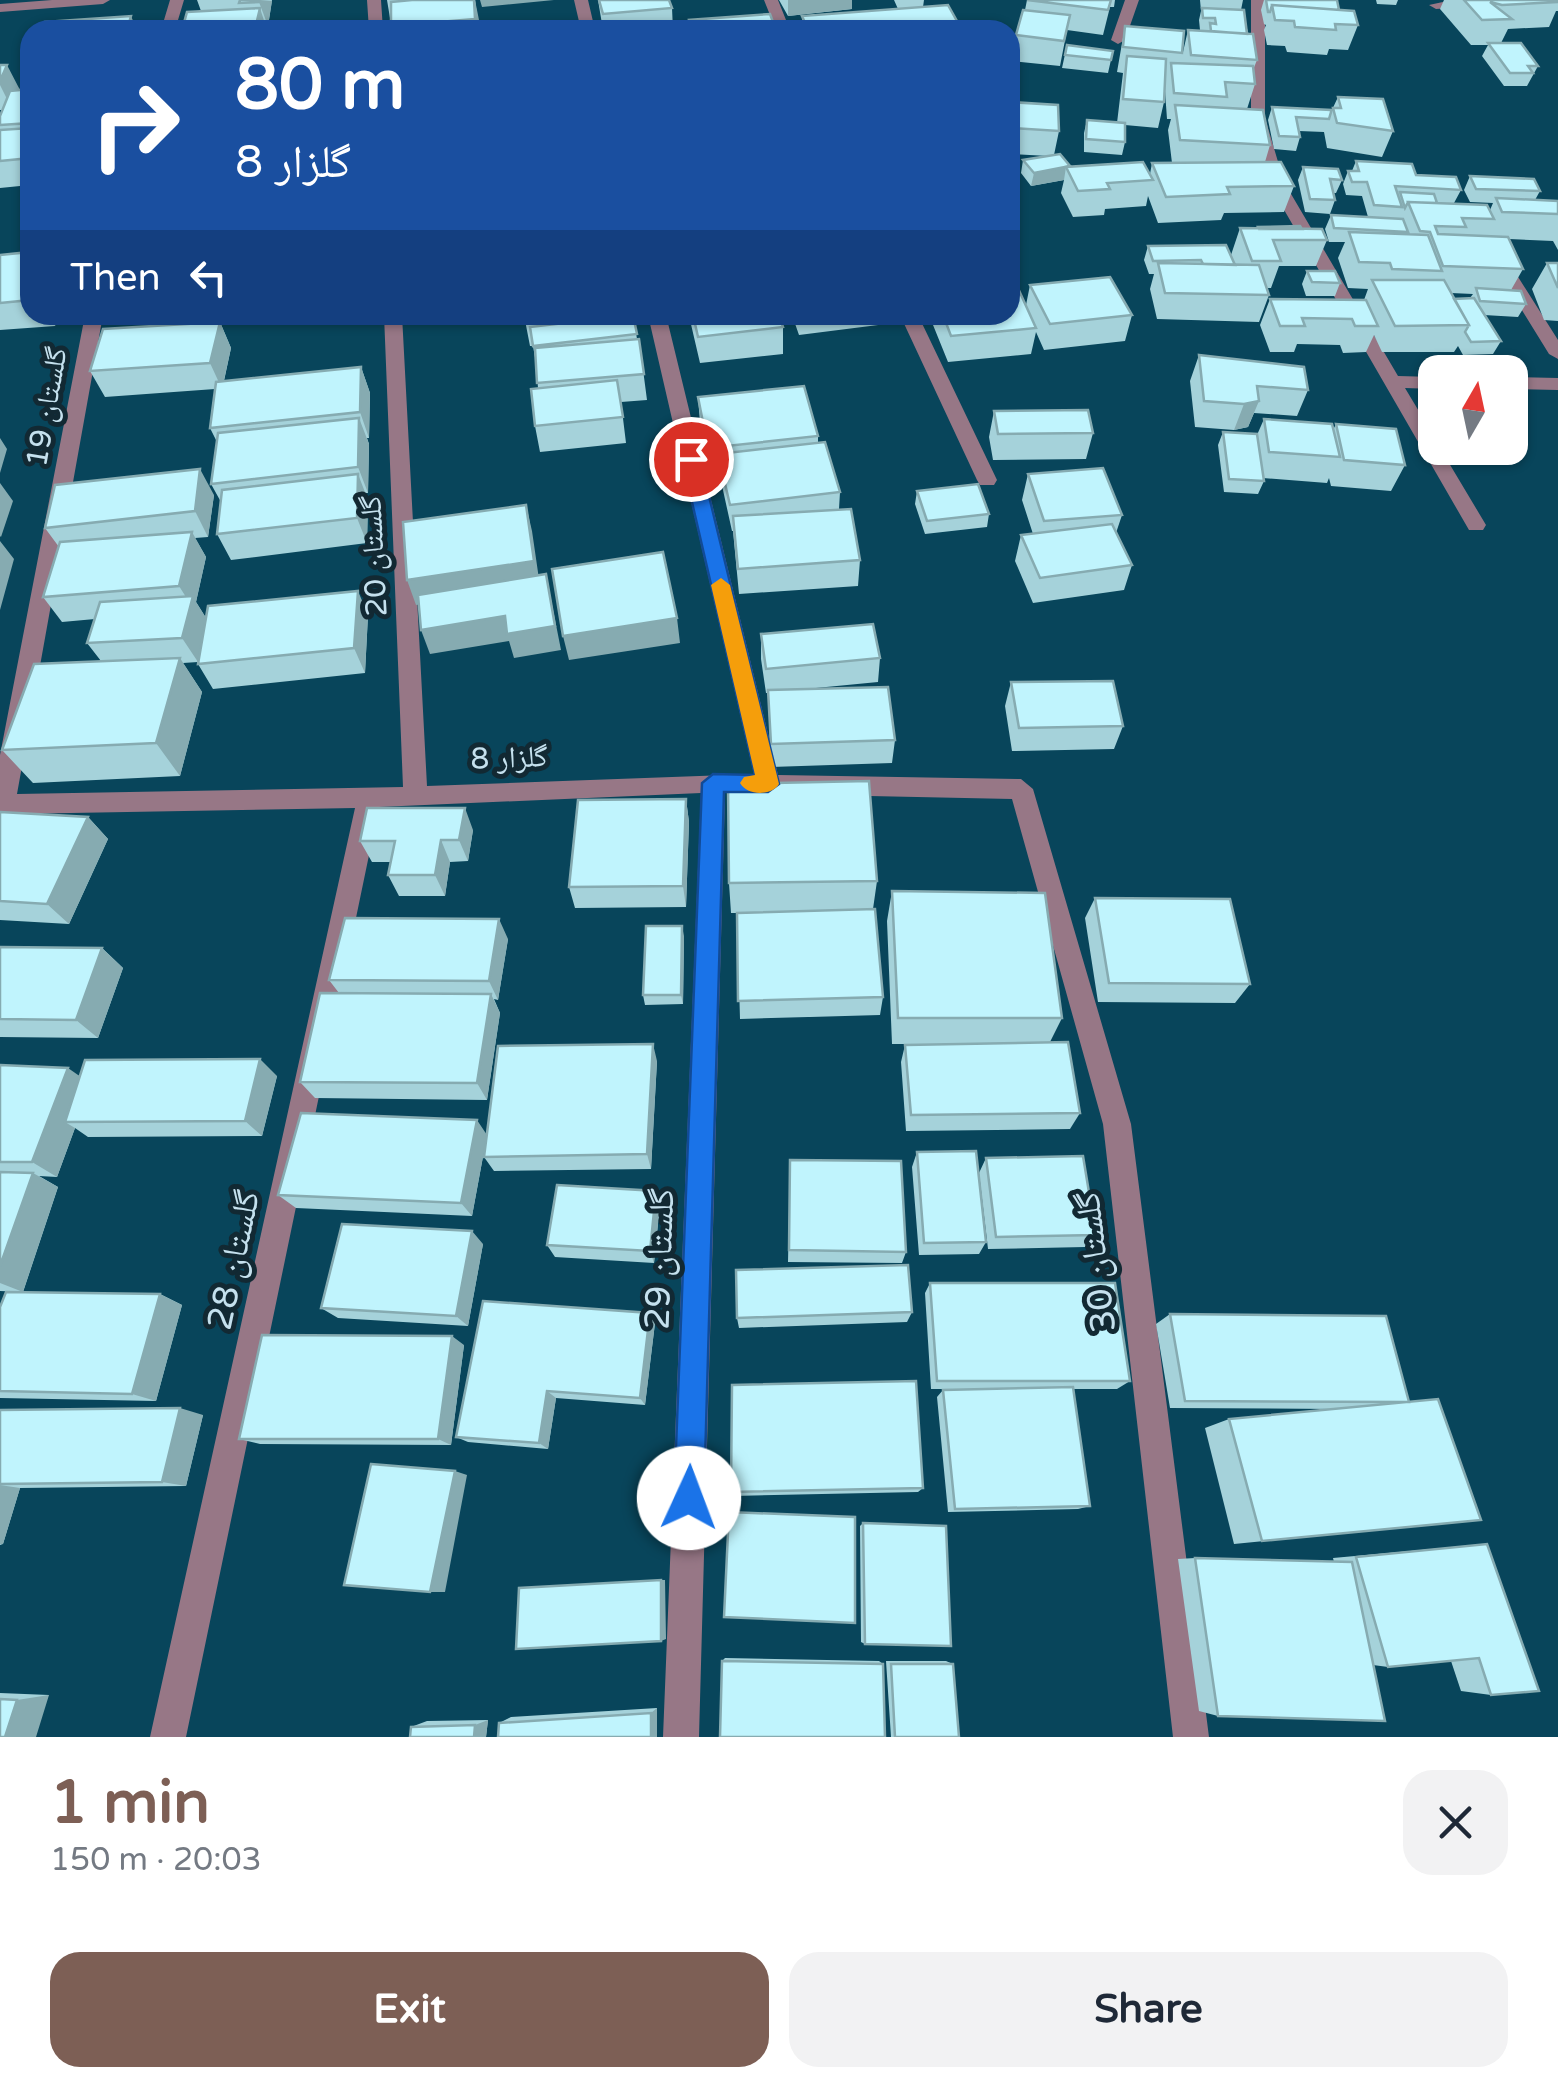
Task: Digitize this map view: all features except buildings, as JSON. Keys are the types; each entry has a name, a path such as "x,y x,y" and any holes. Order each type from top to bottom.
{"street":[{"path":"0,8 103,0"},
{"path":"1118,40 1132,0"},
{"path":"1258,0 1258,118 1276,182 1476,526"},
{"path":"1436,5 1511,0"},
{"path":"1256,182 1276,182"},
{"path":"1485,239 1558,354"},
{"name":"گلستان 19","path":"2,809 92,325"},
{"name":"گلستان 20","path":"393,325 415,794"},
{"path":"659,325 768,784"},
{"path":"914,325 987,480"},
{"path":"1394,382 1418,382"},
{"path":"1528,384 1558,384"},
{"name":"گلزار 8","path":"2,809 713,783 1021,789"},
{"name":"گلستان 29","path":"681,1737 713,783"},
{"name":"گلستان 30","path":"1021,789 1117,1124 1190,1737"},
{"name":"گلستان 28","path":"168,1737 369,798"}],"slow traffic":[{"path":"721,585 768,784 751,783"}],"route":[{"path":"689,1498 713,783 768,784 691,459"}]}
